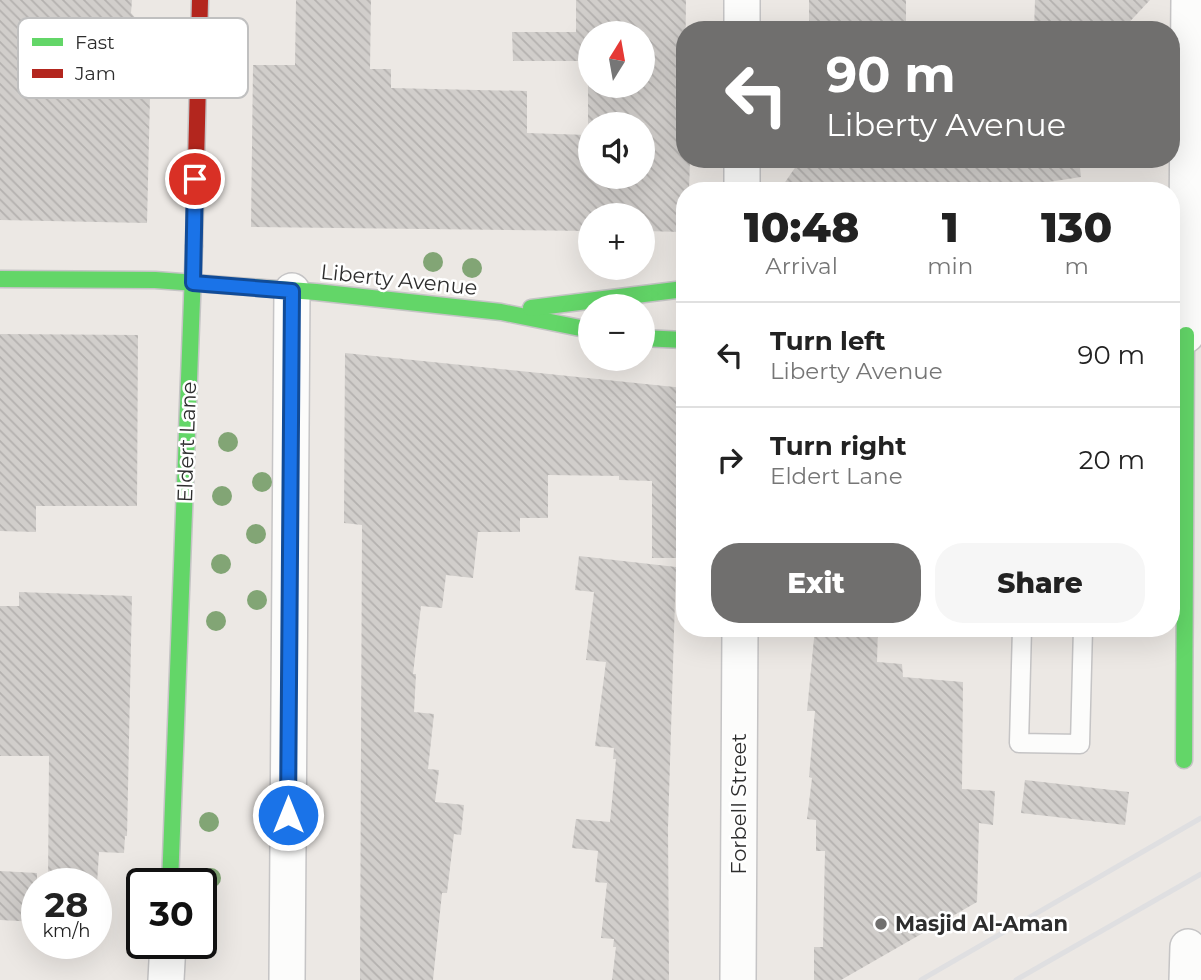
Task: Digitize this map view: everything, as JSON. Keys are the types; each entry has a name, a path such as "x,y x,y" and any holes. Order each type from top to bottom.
{"street":[{"name":"Eldert Lane","path":"200,0 200,18"},
{"path":"742,21 743,0"},
{"path":"1180,499 1186,390 1189,0"},
{"name":"Eldert Lane","path":"171,868 198,98"},
{"name":"Liberty Avenue","path":"0,279 155,280 292,291 501,312 578,328"},
{"name":"Liberty Avenue","path":"501,312 676,290"},
{"path":"287,980 292,291"},
{"path":"655,339 676,340"},
{"name":"Forbell Street","path":"738,980 740,637"},
{"path":"1180,637 1184,760"},
{"path":"166,980 167,959"}],"lane":[{"path":"1022,637 1019,743 1080,744 1083,637"}],"building":[{"path":"0,0 132,0 131,13 135,18 18,18 18,98 150,98 147,223 0,220"},
{"path":"296,0 371,0 370,69 391,69 391,88 527,91 527,133 578,135 578,189 655,189 655,112 588,112 588,98 655,98 655,21 578,21 578,61 513,61 512,32 576,32 576,0 686,0 686,21 676,21 676,168 690,168 689,182 676,182 676,232 655,231 655,203 578,203 578,231 251,227 253,65 295,65"},
{"path":"809,0 906,0 906,21 809,21"},
{"path":"1035,0 1150,0 1130,21 1034,21"},
{"path":"795,168 1080,168 1081,177 1048,182 785,182"},
{"path":"0,334 138,335 137,506 36,506 36,532 0,531"},
{"path":"345,353 676,387 676,558 652,558 652,481 619,480 619,476 548,475 548,518 520,518 520,532 478,532 473,578 446,575 442,608 421,606 413,674 416,674 414,712 434,714 428,769 439,770 435,802 464,805 461,835 454,834 447,893 442,893 433,980 360,980 362,525 344,523"},
{"path":"579,556 676,567 668,828 669,980 612,980 616,947 613,947 614,939 601,938 607,883 595,882 598,851 572,848 576,819 610,822 616,759 613,759 614,748 595,746 606,662 586,660 594,592 575,590"},
{"path":"19,592 132,596 127,836 124,853 99,852 98,868 48,868 49,756 0,756 0,606 19,606"},
{"path":"814,637 878,637 877,662 902,664 903,677 963,682 962,789 995,791 993,825 979,823 977,902 841,980 814,980 814,947 823,947 825,851 816,851 816,820 807,819 815,711 807,711"},
{"path":"1025,780 1129,792 1125,825 1021,813"},
{"path":"0,871 21,872 21,921 0,920"}],"railway":[{"path":"921,980 1201,818"},
{"path":"1016,980 1201,874"}],"traffic: fast":[{"path":"171,868 194,246"},
{"path":"0,279 155,280 316,292 501,312 578,328"},
{"path":"531,308 676,290"},
{"path":"1184,760 1186,335"},
{"path":"655,339 676,340"}],"traffic: jam":[{"path":"200,0 200,18"},
{"path":"194,246 198,98"}],"place":[{"name":"Masjid Al-Aman","path":"881,924"}],"route":[{"path":"195,179 193,283 292,291 288,815"}]}
